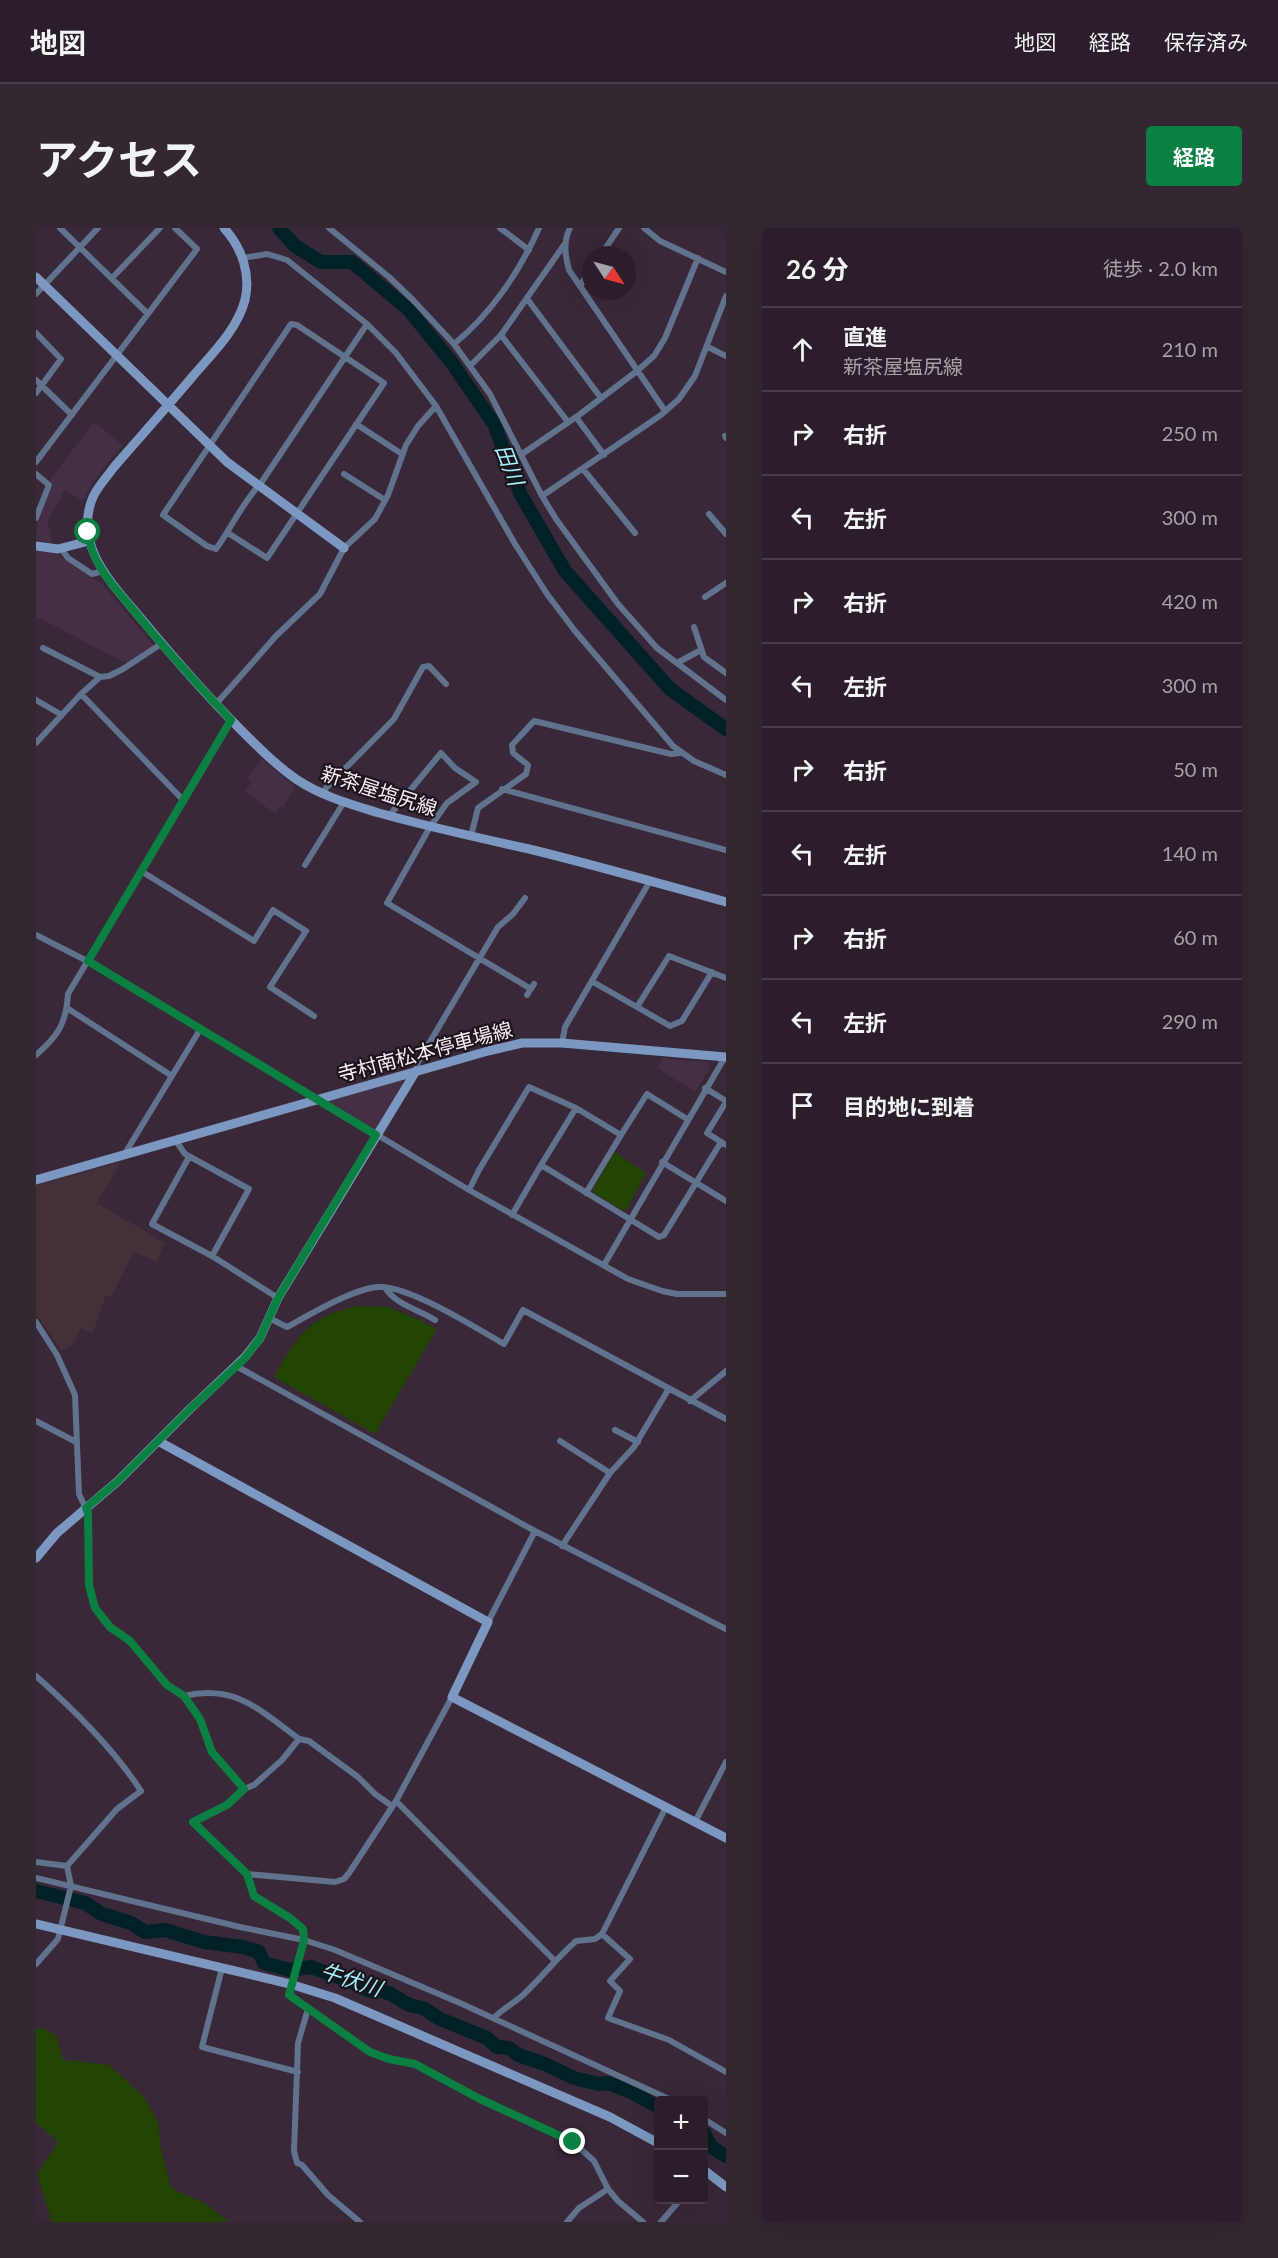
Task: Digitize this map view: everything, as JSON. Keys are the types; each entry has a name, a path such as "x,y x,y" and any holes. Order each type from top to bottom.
{"street":[{"path":"60,228 147,313"},
{"path":"36,294 98,228"},
{"path":"112,278 160,228"},
{"path":"36,462 197,249 175,228"},
{"name":"新茶屋塩尻線","path":"224,228 238,245 243,258 246,290 243,307 219,346 114,467 94,495 88,515 89,541 103,571 161,644 231,720 273,761 297,780 323,794 430,828 471,836 650,881 726,903"},
{"path":"329,228 389,277 454,344 471,365 490,394 542,496 618,604 652,642 725,698"},
{"path":"500,228 529,249"},
{"path":"454,344 478,322 498,298 529,249 539,228"},
{"path":"471,365 501,335 528,300 565,244 570,228"},
{"path":"607,246 619,228"},
{"path":"644,228 660,241 726,272"},
{"path":"565,244 569,270 665,411"},
{"path":"243,258 267,254 287,260 367,324 396,353 436,406 515,544 547,594 620,686 680,753 726,775"},
{"path":"522,454 637,372 654,356 665,338 698,258"},
{"path":"36,277 209,447 258,486 344,548"},
{"path":"542,496 679,399 695,376 726,296"},
{"path":"528,300 601,398"},
{"path":"228,532 267,558 384,383 344,356 297,325 291,324 163,515 207,546 216,549 344,356 367,324"},
{"path":"36,333 61,358 36,393"},
{"path":"501,335 568,422"},
{"path":"708,347 726,356"},
{"path":"36,380 72,415"},
{"path":"216,704 276,636 320,594 344,548 375,519 385,501 402,454 418,426 436,406"},
{"path":"576,417 604,454"},
{"path":"356,424 402,454"},
{"path":"583,469 635,533"},
{"path":"36,474 49,485 36,518"},
{"path":"344,474 385,501"},
{"path":"709,514 726,534"},
{"path":"36,546 61,549 89,541"},
{"path":"61,549 68,558 92,574 103,571"},
{"path":"705,597 726,583"},
{"path":"694,627 704,657 726,673"},
{"path":"43,648 100,677 109,676 123,669 161,644"},
{"path":"677,663 701,650"},
{"path":"323,794 326,788 394,719 423,667 429,666 446,684"},
{"path":"36,743 81,694 100,677"},
{"path":"81,694 184,801"},
{"path":"36,700 62,715"},
{"path":"36,1055 57,1036 67,1008 68,994 231,720"},
{"path":"471,836 478,808 526,774 528,765 513,753 512,745 534,721 671,754 680,753"},
{"path":"389,816 441,753 455,768 476,782 447,803 387,903 531,989"},
{"path":"502,789 726,849"},
{"path":"305,865 344,802"},
{"path":"141,871 254,940 273,910 306,931 270,987 314,1016"},
{"path":"562,1043 565,1028 650,881"},
{"path":"36,1558 57,1533 118,1481 236,1366 260,1338 278,1298 416,1071 418,1062 498,927 513,914 525,898"},
{"path":"36,935 88,961 376,1135 512,1215 628,1279 677,1294 726,1294"},
{"path":"638,1007 669,956 726,978"},
{"path":"593,982 670,1026 681,1021 712,972"},
{"path":"67,1008 172,1076"},
{"path":"124,1155 201,1028"},
{"name":"寺村南松本停車場線","path":"36,1180 416,1071 522,1043 562,1043 726,1056"},
{"path":"604,1265 705,1088 726,1056"},
{"path":"470,1190 479,1170 529,1088 576,1108 621,1135"},
{"path":"541,1166 658,1237 664,1236 723,1143 707,1132 726,1101 705,1088"},
{"path":"586,1192 647,1094 687,1119"},
{"path":"512,1215 576,1108"},
{"path":"176,1141 189,1157 249,1189 212,1256"},
{"path":"189,1157 152,1224 212,1256 278,1298"},
{"path":"662,1162 726,1201"},
{"path":"269,1318 287,1327 355,1294 379,1287 409,1294 504,1344 523,1310 668,1390 726,1419"},
{"path":"386,1289 393,1299 435,1320"},
{"path":"36,1322 57,1355 75,1395 79,1494 88,1513 89,1585 95,1608 110,1627 130,1641 167,1685 184,1696 200,1719 212,1752 244,1789"},
{"path":"236,1366 562,1546 726,1629"},
{"path":"690,1401 726,1371"},
{"path":"562,1546 610,1473 638,1442 668,1390"},
{"path":"36,1422 76,1442"},
{"path":"615,1430 638,1442"},
{"path":"158,1441 488,1622"},
{"path":"560,1441 610,1473"},
{"path":"247,1874 335,1882 350,1874 394,1804 452,1697 535,1531"},
{"path":"36,1676 71,1707 131,1775 141,1791 117,1809 67,1866"},
{"path":"184,1696 202,1692 220,1693 247,1701 299,1739 309,1741 358,1777 375,1794 394,1804 555,1961"},
{"path":"452,1697 726,1838"},
{"path":"299,1739 282,1760 254,1785 244,1789 227,1805 193,1822 247,1874 254,1896 290,1918 303,1929 303,1943 289,1995 370,2052 389,2059 415,2064 480,2099 573,2142 594,2161 608,2189 618,2201 643,2222"},
{"path":"695,1822 726,1762"},
{"path":"494,2018 502,2008 516,2002 576,1941 595,1939 602,1934 666,1807"},
{"path":"36,1862 67,1866"},
{"path":"36,1964 58,1940 71,1886 67,1866"},
{"path":"36,1878 335,1950 494,2018 662,2096"},
{"path":"36,1924 62,1926 222,1968 291,1981 391,2021 610,2117 654,2141"},
{"path":"602,1934 630,1959 610,1981 620,1991 608,2018 669,2040 726,2072"},
{"path":"222,1968 202,2048 298,2072"},
{"path":"308,2009 298,2043 294,2151 297,2163 302,2165 328,2195 360,2222"},
{"path":"708,2122 726,2133"},
{"path":"708,2174 726,2187"},
{"path":"567,2222 579,2208 608,2189"},
{"path":"662,2222 676,2204"}],"shaded area":[{"path":"94,422 123,445 93,481 83,501 65,490 48,521 52,543 36,540 37,521 53,484 49,481"},
{"path":"36,551 52,551 102,584 154,646 128,664 39,618 36,619"},
{"path":"262,759 295,787 283,808 279,806 275,814 245,791 252,782 247,778"},
{"path":"665,1056 666,1059 707,1062 710,1068 695,1092 657,1068"},
{"path":"400,1080 404,1082 374,1130 331,1104 331,1101"},
{"path":"121,1162 97,1203 165,1243 156,1262 134,1251 111,1297 106,1295 93,1333 80,1328 74,1344 61,1351 36,1313 36,1185"}],"green space":[{"path":"615,1152 646,1173 627,1209 622,1210 594,1193 593,1189"},
{"path":"359,1306 388,1307 437,1329 375,1434 274,1377 297,1340 312,1325 334,1313"},
{"path":"42,2028 56,2035 63,2060 109,2065 144,2097 158,2122 161,2149 171,2187 205,2203 229,2222 52,2222 37,2174 58,2142 36,2122 36,2029"}],"waterway":[{"name":"田川","path":"279,228 295,246 321,262 352,262 409,310 452,363 494,424 521,495 565,571 670,689 726,729"},
{"name":"牛伏川","path":"36,1891 85,1903 102,1914 131,1923 145,1932 165,1930 204,1942 243,1947 259,1952 264,1963 290,1970 311,1967 370,1991 379,1990 391,1994 409,2005 423,2008 440,2019 487,2038 497,2047 509,2048 518,2055 545,2064 574,2078 599,2084 608,2083 654,2105"},
{"name":"牛伏川","path":"708,2141 711,2147 726,2156"}],"route":[{"path":"88,532 93,553 114,587 190,678 231,720 88,961 376,1135 278,1298 260,1338 245,1358 118,1481 86,1508 91,1596 103,1620 136,1647 167,1685 184,1696 200,1719 212,1752 244,1789 227,1805 193,1822 247,1874 254,1896 271,1905 303,1929 304,1940 290,1984 289,1995 370,2052 389,2059 415,2064 480,2099 573,2142"}]}
